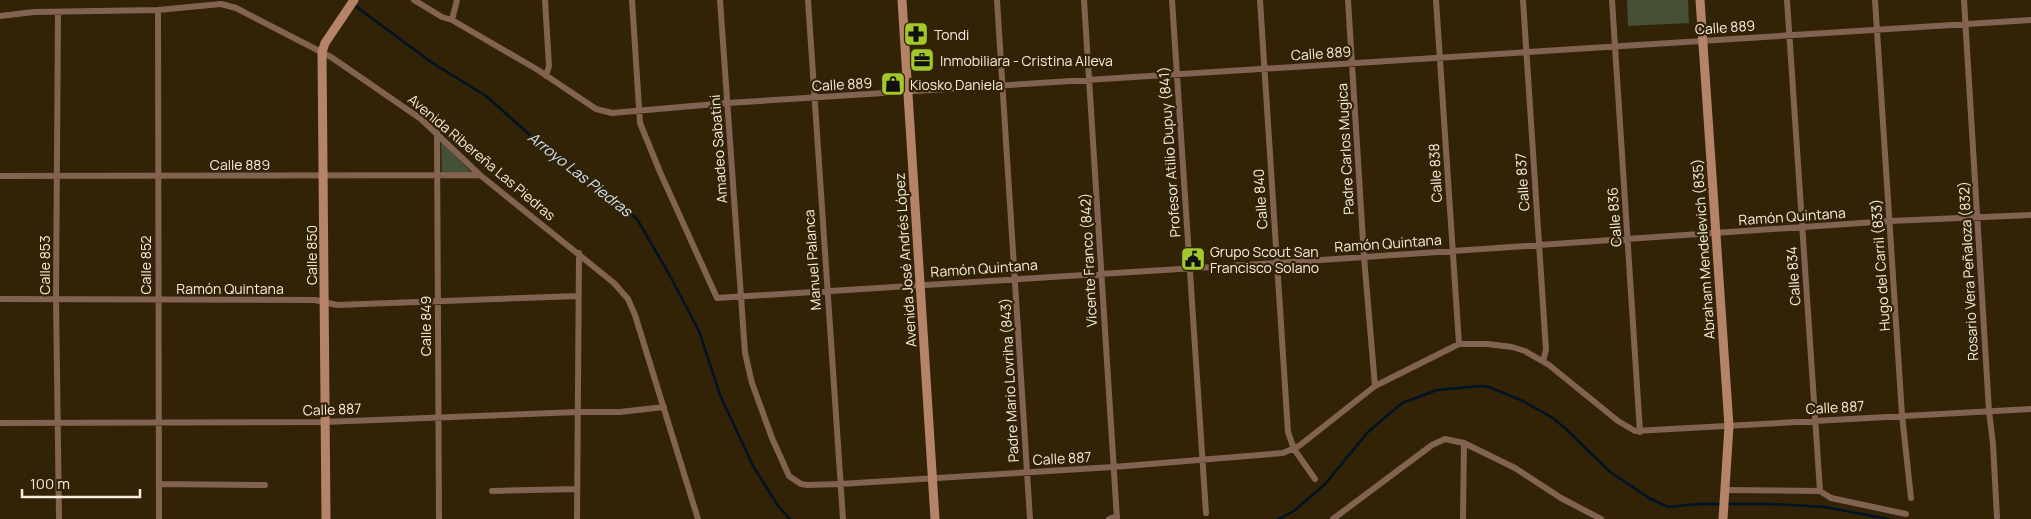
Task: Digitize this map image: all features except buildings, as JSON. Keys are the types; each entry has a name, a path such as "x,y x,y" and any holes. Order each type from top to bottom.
{"main road":[{"name":"Calle 850","path":"326,519 322,52 325,43 354,0"},
{"name":"Avenida José Andrés López","path":"902,0 935,519"},
{"name":"Abraham Mendelevich (835)","path":"1700,0 1729,426 1724,519"}],"street":[{"path":"414,0 442,17 452,20 546,76 549,66 545,0"},
{"path":"452,20 457,0"},
{"path":"632,0 638,111"},
{"name":"Amadeo Sabatini","path":"720,0 741,296"},
{"name":"Manuel Palanca","path":"808,0 843,519"},
{"name":"Padre Mario Lovriha (843)","path":"997,0 1030,519"},
{"name":"Vicente Franco (842)","path":"1084,0 1117,518"},
{"name":"Profesor Atilio Dupuy (841)","path":"1172,0 1206,512"},
{"name":"Calle 840","path":"1260,0 1288,432 1294,448 1315,479"},
{"name":"Padre Carlos Mugica","path":"1348,0 1364,256 1375,386"},
{"name":"Calle 838","path":"1436,0 1459,344"},
{"name":"Calle 837","path":"1523,0 1546,350 1543,361"},
{"name":"Calle 836","path":"1612,0 1640,432"},
{"name":"Calle 834","path":"1787,0 1820,491"},
{"name":"Hugo del Carril (833)","path":"1875,0 1902,415 1911,498"},
{"name":"Rosario Vera Peñaloza (832)","path":"1964,0 1989,411 1998,517"},
{"name":"Avenida Ribereña Las Piedras","path":"0,16 58,12 158,10 228,4 322,52 421,118 480,175 579,253 614,283 628,299 635,315 698,519"},
{"name":"Calle 852","path":"158,10 159,519"},
{"name":"Calle 853","path":"58,12 56,299 60,519"},
{"name":"Calle 889","path":"546,76 596,109 612,113 727,103 1177,76 1703,40 2031,20"},
{"name":"Ramón Quintana","path":"638,111 640,123 660,172 717,298 1277,263 1890,221 2031,215"},
{"name":"Calle 849","path":"437,132 439,519"},
{"name":"Calle 889","path":"0,176 480,175"},
{"path":"577,519 579,253"},
{"name":"Ramón Quintana","path":"0,299 315,300 337,306 578,296"},
{"name":"Calle 887","path":"741,296 745,353 752,383 786,470 789,476 801,484 840,484 1113,467 1282,453 1294,448"},
{"path":"1294,448 1375,386 1459,344 1512,348 1525,352 1543,361 1626,427 1640,432"},
{"name":"Calle 887","path":"0,423 324,422 620,412 664,407"},
{"name":"Calle 887","path":"1640,432 2031,408"},
{"path":"1333,519 1432,445 1445,439 1464,443 1515,468 1561,498 1601,519"},
{"path":"1463,519 1464,443"},
{"path":"159,484 265,484"},
{"path":"492,491 576,489"},
{"path":"1724,493 1820,491 1831,498 1906,514"},
{"path":"1109,519 1117,518"}],"green space":[{"path":"1627,0 1688,0 1689,23 1628,26"},
{"path":"441,143 443,143 472,173 442,173"}],"waterway":[{"name":"Arroyo Las Piedras","path":"354,5 431,62 486,96 556,158 606,192 637,219 699,331 720,395 753,466 778,506 790,519"},
{"name":"Arroyo Las Piedras","path":"1278,519 1294,511 1325,484 1368,432 1402,403 1437,390 1481,386 1489,387 1523,401 1553,418 1609,471 1649,498 1668,507 1698,504 1772,504 1825,507 1888,519"}],"place":[{"name":"Tondi","path":"916,34"},
{"name":"Inmobiliara - Cristina Alleva","path":"922,60"},
{"name":"Kiosko Daniela","path":"893,84"},
{"name":"Grupo Scout San Francisco Solano","path":"1193,259"}]}
